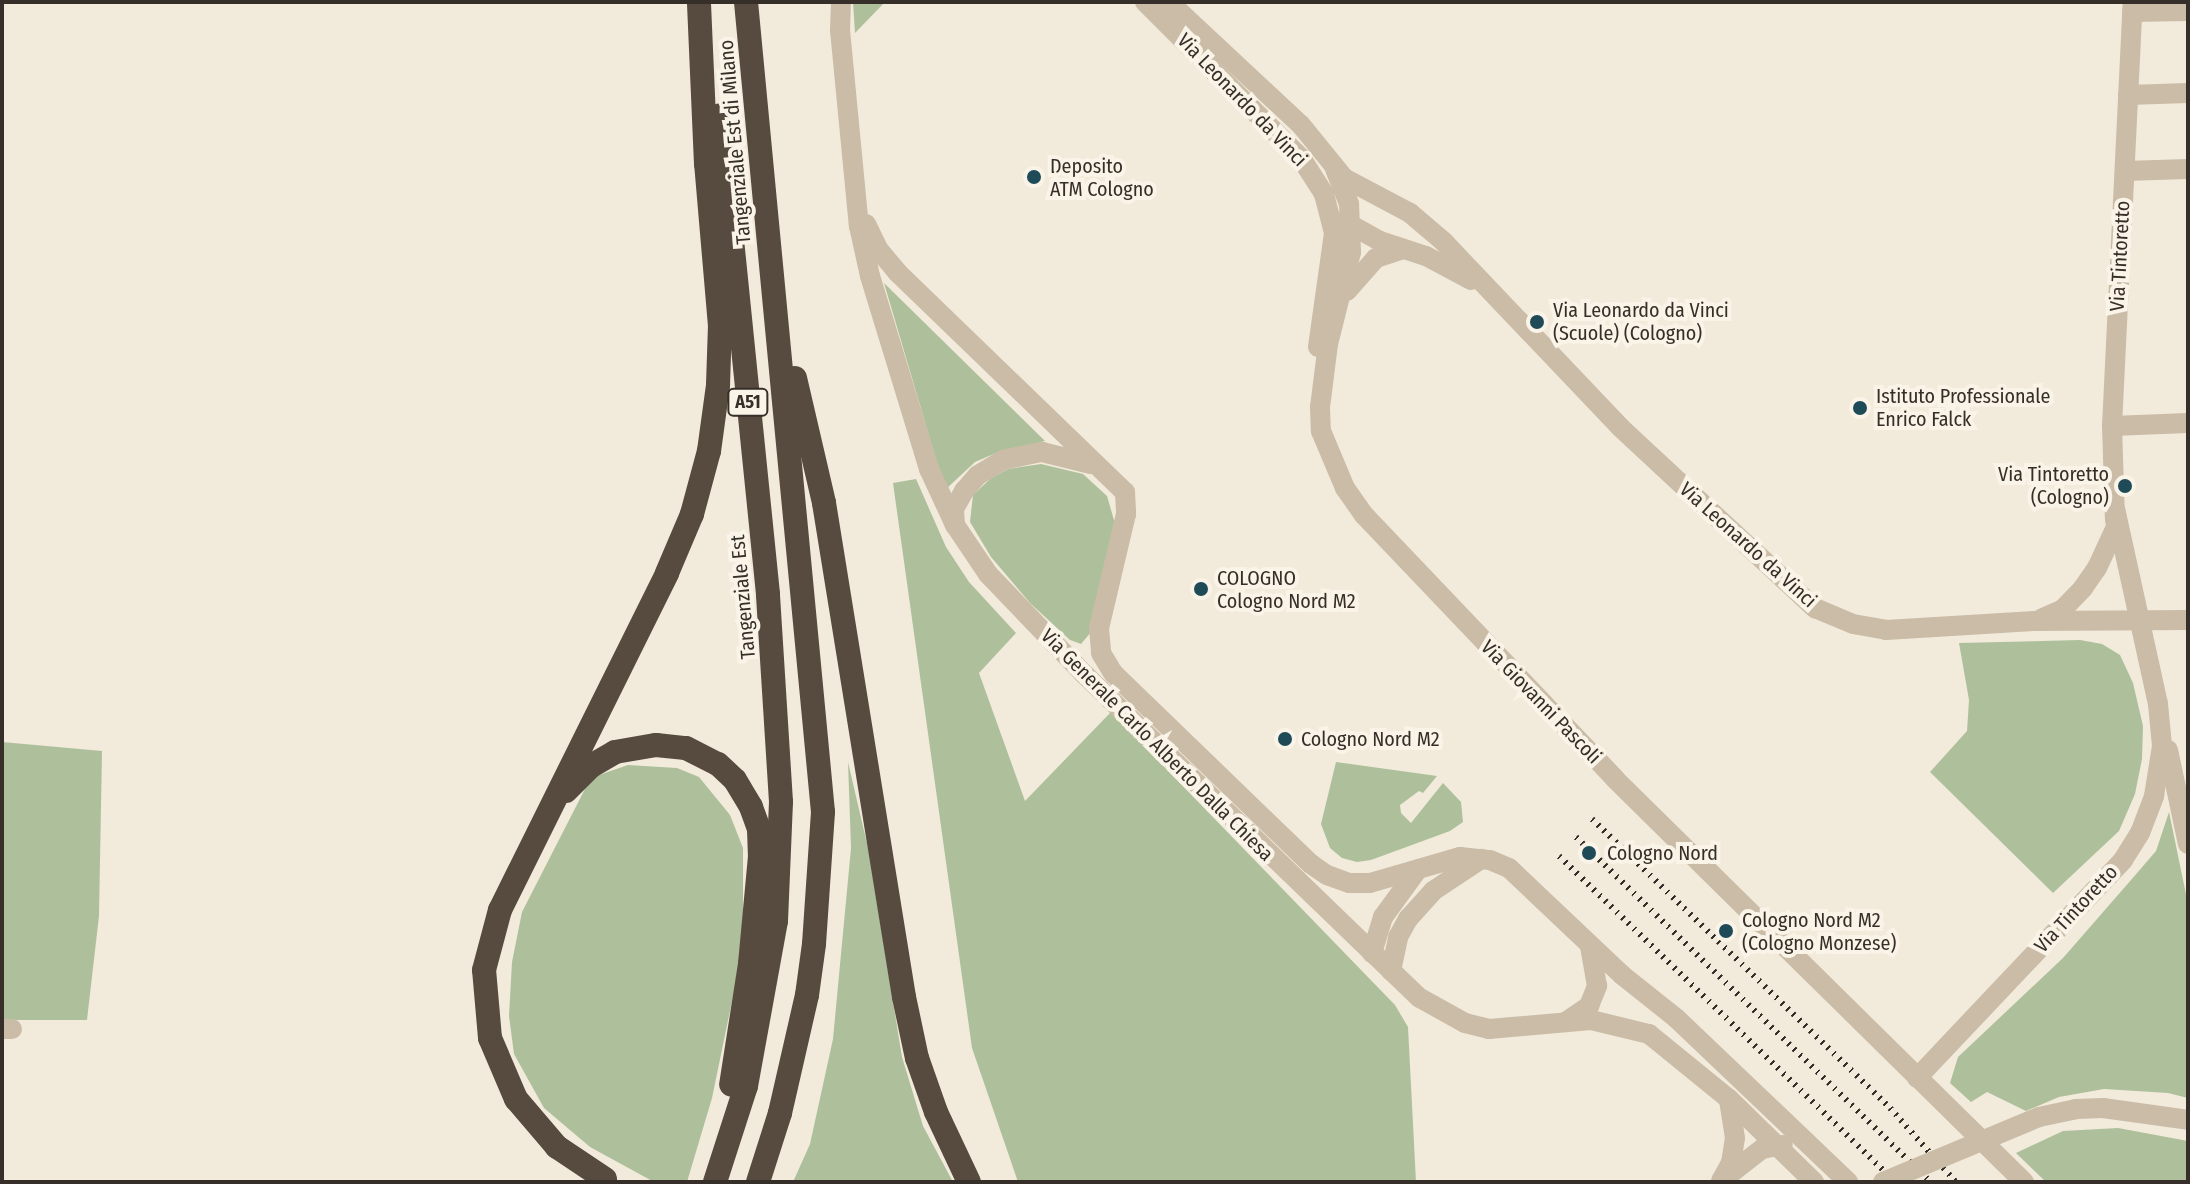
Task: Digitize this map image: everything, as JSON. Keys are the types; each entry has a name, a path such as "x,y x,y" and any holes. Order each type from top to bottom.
{"highway":[{"path":"606,1181 557,1147 516,1099 497,1059 486,1018 484,970 500,910 667,573 692,514 709,451 718,385 720,326 706,164 699,2"},
{"name":"Tangenziale Est","path":"707,2 768,594 781,802 776,921 746,1086 718,1174"},
{"name":"Tangenziale Est di Milano","path":"746,2 772,278"},
{"path":"772,278 824,503 914,1043 936,1112 969,1182"},
{"name":"A51","path":"758,1182 780,1113 807,995 814,944 823,812 772,278"},
{"path":"553,804 591,766 615,752 656,745 686,748 718,764 735,780 751,807 759,829 760,856 750,964 718,1174"}],"street":[{"name":"Via Generale Carlo Alberto Dalla Chiesa","path":"841,2 840,30 863,249 897,371 929,469 955,525 997,584 1073,662 1427,1004 1471,1025 1507,1030 1567,1021 1603,1021 1649,1034 1729,1099 1814,1182"},
{"name":"Via Leonardo da Vinci","path":"1145,2 1301,158 1329,204 1349,221 1481,285"},
{"name":"Via Leonardo da Vinci","path":"1169,2 1301,125 1335,169 1410,213 1443,241 1481,285 1628,435 1815,608 1853,624 1886,630 2035,621 2140,623 2188,620"},
{"path":"2133,7 2188,11"},
{"name":"Via Tintoretto","path":"2133,7 2112,426 2115,519 2188,844"},
{"path":"2128,95 2188,93"},
{"name":"Via Giovanni Pascoli","path":"1335,169 1349,221 1342,298 1321,381 1321,431 1331,463 1364,515 1615,779 2024,1182"},
{"path":"2125,171 2188,169"},
{"name":"Via Generale Carlo Alberto Dalla Chiesa","path":"857,198 878,249 897,272 1120,485 1126,498 1126,514 1099,635 1101,653 1109,669 1321,871 1345,882 1363,884 1450,858 1481,859 1501,864 1517,873 1589,946 1676,1018 1848,1182"},
{"path":"1349,221 1367,203 1387,201"},
{"name":"Via Leonardo da Vinci","path":"1321,431 1315,384 1333,245 1334,227 1329,204"},
{"name":"Via Leonardo da Vinci","path":"1333,245 1349,221"},
{"path":"1342,298 1370,263 1382,255 1403,249"},
{"path":"2112,426 2188,423"},
{"path":"955,525 954,509 971,482 994,465 1021,454 1042,452 1075,457 1096,467 1120,485"},
{"name":"Via Tintoretto","path":"2035,621 2063,609 2083,588 2097,568 2115,519"},
{"name":"Via Tintoretto","path":"1917,1078 2133,845 2158,783 2162,746 2158,704"},
{"path":"1391,971 1398,937 1408,919 1433,891 1481,859"},
{"path":"1372,953 1383,917 1418,869"},
{"path":"1567,1021 1589,1006 1597,986 1595,961 1589,946"},
{"path":"1720,1182 1734,1151 1735,1126 1729,1099"},
{"path":"1883,1182 2039,1117 2089,1107 2144,1111 2188,1120"},
{"path":"1720,1182 1758,1152 1774,1145 1811,1147"}],"green space":[{"path":"853,2 885,2 855,33"},
{"path":"884,283 1045,441 996,453 975,462 945,490"},
{"path":"1041,464 1083,474 1107,496 1116,527 1092,631 1081,644 1070,640 1030,603 991,557 970,522 973,495 990,479 1008,469"},
{"path":"916,479 946,547 969,582 1016,633 979,673 1025,801 1111,712 1395,1005 1408,1027 1416,1182 1018,1182 972,1048 893,483"},
{"path":"2080,640 2102,644 2120,655 2133,683 2143,726 2142,759 2135,794 2119,831 2053,893 1930,772 1967,731 1969,700 1959,643"},
{"path":"2,742 102,751 99,916 87,1020 2,1020"},
{"path":"848,762 868,848 902,1057 923,1126 953,1182 793,1182 810,1144 833,1039 851,848"},
{"path":"1336,762 1437,776 1423,793 1419,791 1400,805 1401,813 1411,823 1443,783 1461,802 1463,822 1450,831 1371,860 1357,862 1342,858 1330,848 1321,824"},
{"path":"628,765 677,768 699,777 730,815 743,848 743,921 737,977 712,1098 687,1182 654,1182 590,1147 544,1108 514,1054 509,1016 512,962 522,912 593,777"},
{"path":"2169,812 2188,904 2188,1098 2168,1093 2104,1089 2059,1097 2026,1111 1987,1092 1971,1102 1950,1083 1958,1057 2063,958 2156,851"},
{"path":"2118,1128 2188,1141 2188,1182 2046,1182 2016,1153 2063,1131"}],"railway":[{"path":"1592,819 1890,1108 1956,1182"},
{"path":"1576,837 1931,1182"},
{"path":"1559,856 1895,1182"}],"place":[{"name":"Deposito ATM Cologno","path":"1034,177"},
{"name":"Via Leonardo da Vinci (Scuole) (Cologno)","path":"1537,322"},
{"name":"Istituto Professionale Enrico Falck","path":"1860,408"},
{"name":"Via Tintoretto (Cologno)","path":"2125,486"},
{"name":"COLOGNO Cologno Nord M2","path":"1201,589"},
{"name":"Cologno Nord M2","path":"1285,739"},
{"name":"Cologno Nord","path":"1589,853"},
{"name":"Cologno Nord M2 (Cologno Monzese)","path":"1726,931"}]}
